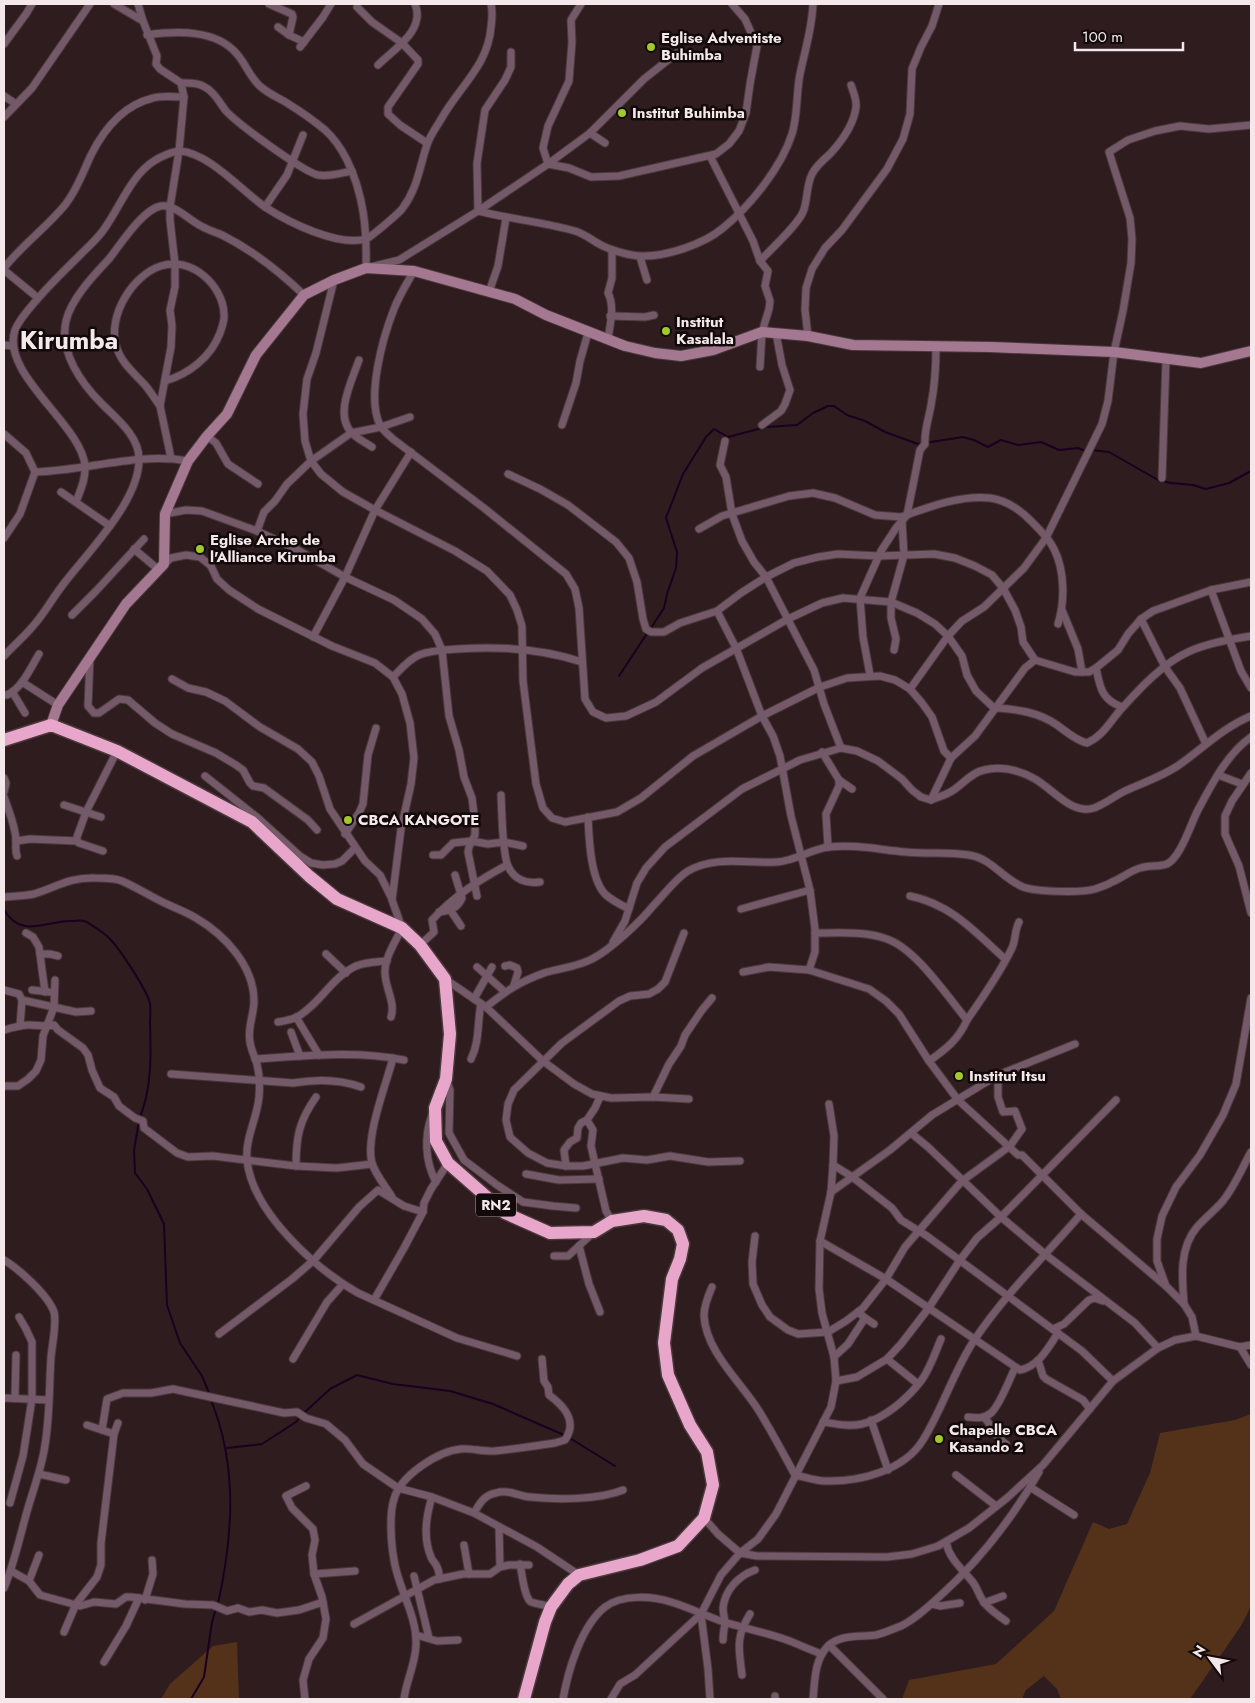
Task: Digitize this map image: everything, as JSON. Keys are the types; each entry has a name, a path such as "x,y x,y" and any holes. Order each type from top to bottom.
{"highway":[{"path":"4,740 50,725 117,751 252,822 309,876 337,898 402,928 420,945 445,979"},
{"name":"RN2","path":"445,979 450,1034 446,1079 435,1108 436,1141 448,1163 505,1213 550,1234 594,1232 612,1221 644,1216 666,1220 678,1230 683,1244 680,1259 672,1279 664,1343 668,1375 690,1425 707,1452 713,1485 704,1518 678,1546 640,1560 579,1575"},
{"path":"524,1699 551,1607 568,1584 579,1575"}],"street":[{"path":"4,44 32,4"},
{"path":"4,118 36,82 90,4"},
{"path":"114,4 143,21"},
{"path":"138,4 147,35 157,56 156,64 181,84 184,97 170,207 175,264 175,287 170,310 172,347 160,406"},
{"path":"269,4 292,14 289,35"},
{"path":"278,27 302,44 331,4"},
{"path":"378,65 402,44 417,23 418,13 415,4"},
{"path":"548,164 544,148 548,126 569,81 572,42 571,20 581,4"},
{"path":"548,164 570,168 591,177 619,176 710,156 716,154 729,144 739,131 746,113 757,46 744,19 732,4"},
{"path":"478,211 506,218 548,224 589,236 600,245 612,250 640,257 669,253 701,241 722,229 763,186 782,156 792,134 813,4"},
{"path":"808,336 805,310 806,288 812,269 825,248 842,230 887,169 903,139 910,114 912,69 940,4"},
{"path":"76,502 84,479 85,466 80,448 37,392 16,360 12,346 15,330 24,314 38,298 101,233 119,208 129,188 141,173 153,162 178,151 199,157 225,174 265,207 297,225 319,234 346,240 367,239 400,211 414,191 421,171 427,143 451,104 484,58 490,35 493,6"},
{"path":"357,7 372,22 402,44 418,60 418,64 388,107 388,114 400,125 427,143"},
{"path":"147,35 190,32 201,34 229,46 262,88 289,104 332,136 352,171 364,211 367,239 366,268"},
{"path":"478,211 477,163 485,110 511,67 511,52"},
{"path":"162,567 166,514 188,461 227,414 256,355 304,295 334,280 366,268 399,260 478,211 590,133 644,79 677,53"},
{"path":"181,84 195,82 209,89 234,118 308,172 319,175 352,171"},
{"path":"760,261 802,214 806,204 807,188 812,175 850,125 856,108 855,96 851,85"},
{"path":"4,96 16,104"},
{"path":"38,298 4,269 15,255 65,205 81,179 92,154 114,120 136,104 155,97 184,97"},
{"path":"910,689 948,636 962,621 984,607 1024,568 1046,538 1102,424 1108,401 1114,352 1131,263 1132,239 1130,218 1109,152 1128,140 1154,131 1180,126 1209,129 1251,125"},
{"path":"590,133 605,143"},
{"path":"265,207 288,175 303,136"},
{"path":"710,156 753,241 760,261 768,271 765,286 770,301 770,309 762,332 760,366"},
{"path":"4,656 34,625 62,586 110,526 127,501 136,478 140,459 135,442 122,424 81,377 68,357 65,336 66,320 74,303 94,275 139,222 152,210 162,206 170,207 200,226 223,236 259,258 304,295"},
{"path":"489,292 498,266 506,218"},
{"path":"608,340 611,302 608,293 612,278 612,250"},
{"path":"640,257 647,280"},
{"path":"165,381 178,377 190,370 208,353 219,335 225,316 222,298 210,281 194,269 175,264 161,266 145,275 131,288 122,302 115,320 116,345 127,367 146,386 160,406 171,458"},
{"path":"366,268 414,271 515,299 546,315 608,340 632,348 681,356 712,350 762,332 808,336 853,346 990,347 1114,352 1201,363 1251,351"},
{"path":"414,271 394,308 374,386 375,410 381,427 393,439 566,574 575,589 579,608 585,698 593,712 606,718 626,716 656,702 702,668 788,619 822,603 843,598 891,602 918,613 935,624 948,636 962,656 967,675 976,691 994,708 1017,709 1034,714 1056,724 1078,741 1087,743 1096,739 1122,707 1164,666 1188,652 1251,636"},
{"path":"334,280 316,353 307,379 303,414 305,442 311,461 321,474 343,492 455,551 487,571 510,594 522,626 524,681 536,784 543,808 552,818 565,822 616,812 633,802 694,756 762,716 820,687 847,678 870,675 880,676 895,680 910,689 932,717 944,750 951,758"},
{"path":"610,316 645,318 654,315"},
{"path":"562,425 576,383 588,333"},
{"path":"762,425 781,411 786,404 790,390 782,365 776,333"},
{"path":"4,345 12,346"},
{"path":"870,675 863,637 860,598 879,556 896,528 907,515 920,450 932,405 936,373 936,346"},
{"path":"359,360 344,403 346,422 351,433 372,447"},
{"path":"1162,478 1166,360"},
{"path":"256,531 264,512 275,501 287,484 311,461 351,433 381,427 410,417"},
{"path":"4,434 26,453 35,472 20,514 4,538"},
{"path":"207,436 216,443 228,464 258,484"},
{"path":"725,441 720,465 726,477 732,514 742,540 754,562 766,577 814,670 824,704 841,748"},
{"path":"313,637 345,577 375,510 411,452"},
{"path":"35,472 52,472 140,459 171,458 188,461"},
{"path":"508,474 540,489 568,506 616,542 629,558 637,582 643,619 649,630 664,632 680,623 717,612 741,593 766,577 794,564 818,557 838,554 879,556 934,554 955,558 992,575 1003,588 1015,610 1021,627 1023,642 1035,660 1075,672 1090,672 1118,650 1128,634 1141,619 1154,610 1211,590 1251,582"},
{"path":"61,492 110,526"},
{"path":"699,529 722,516 789,496 813,493 835,498 875,515 891,517 901,517 958,498 990,498 1021,511 1054,549 1062,581 1062,610 1058,624"},
{"path":"166,514 186,510 202,511 256,531 296,549 345,577 394,600 422,619 435,634 442,650 448,716 472,798 475,835 468,852 477,896"},
{"path":"894,650 896,639 891,618 891,602 904,554 902,522"},
{"path":"72,615 96,592 144,539"},
{"path":"134,549 162,567"},
{"path":"50,725 58,705 126,604 171,558 186,555 200,558 211,566 217,579 228,590 258,609 313,637 375,663 392,677 402,694 410,722 414,758 411,784 401,829 392,900"},
{"path":"1211,590 1241,671 1251,688"},
{"path":"1062,610 1078,650 1082,672"},
{"path":"717,612 736,648 762,716 773,736 780,756 791,816 810,890 815,933 815,952 809,970"},
{"path":"1141,619 1164,666 1180,688 1206,744"},
{"path":"392,677 417,656 442,650 474,648 522,650 566,657 582,662"},
{"path":"4,695 7,696 12,693 22,682 39,654"},
{"path":"90,656 88,706 94,713 99,713 120,699 128,700 155,723 172,734 216,753 236,765 254,786 264,788 308,820 317,830"},
{"path":"931,800 951,758 975,736 1025,668 1035,660"},
{"path":"1096,668 1098,680 1105,697 1111,703 1122,707"},
{"path":"172,679 188,688 206,692 226,701 260,727 298,749 312,762 319,776 330,809 355,848 380,875 402,928 384,972 393,1010 390,1017"},
{"path":"22,682 58,705"},
{"path":"12,693 25,713"},
{"path":"611,945 629,909 637,883 646,868 665,847 742,790 800,760 822,752 841,748 857,752 878,761 902,778 921,797 931,800 952,791 980,770 1000,767 1014,770 1034,778 1069,805 1082,810 1094,808 1126,790 1159,777 1178,766 1232,725 1251,716"},
{"path":"345,834 364,804 367,764 376,728"},
{"path":"471,1058 476,1050 478,1040 479,1013 484,1006 514,985 546,972 572,967 593,959 633,927 687,872 703,865 732,860 780,862 828,847 846,846 909,853 941,852 973,856 989,862 1022,886 1036,890 1094,889 1114,882 1140,868 1166,864 1173,859 1218,775 1235,751 1251,737"},
{"path":"77,841 86,812 117,751"},
{"path":"822,752 839,780 852,789"},
{"path":"1251,773 1242,784 1225,816 1226,834 1240,866 1251,913"},
{"path":"1218,775 1242,784"},
{"path":"205,776 258,818 300,856 311,863 335,864 342,861 355,848"},
{"path":"4,778 6,783 4,792"},
{"path":"828,847 826,814 839,786 839,780"},
{"path":"501,795 507,865 518,878 525,882 540,882"},
{"path":"4,796 16,840 14,847 17,856"},
{"path":"64,805 101,818"},
{"path":"588,817 590,855 600,886 605,894 629,909"},
{"path":"16,840 77,841 104,851"},
{"path":"433,855 441,855 453,843 472,841 488,844 504,842 523,846"},
{"path":"420,945 434,932 432,920 439,912 461,893 507,865"},
{"path":"439,912 451,910 461,901 461,893 455,875"},
{"path":"4,897 33,894 68,880 95,878 120,881 197,918 238,954 248,972 254,999 249,1028 250,1043 261,1081 258,1103 252,1122 248,1161 253,1182 278,1227 342,1284 457,1338 517,1356"},
{"path":"741,909 810,890"},
{"path":"910,896 945,908 969,926 1005,959"},
{"path":"451,910 460,926"},
{"path":"929,1061 947,1048 964,1028 967,1020 999,972 1014,943 1019,922"},
{"path":"815,933 845,932 874,936 897,943 924,968 967,1020"},
{"path":"26,933 33,937 39,947 45,992"},
{"path":"684,933 665,982 658,989 649,994 630,996 619,1001 562,1043 514,1090 508,1104 506,1120 510,1137 528,1153 546,1163 566,1166 583,1166 623,1158 647,1160 670,1156 708,1162 740,1161"},
{"path":"40,954 58,956"},
{"path":"326,954 346,973"},
{"path":"278,1022 296,1017 346,973 357,966 387,961"},
{"path":"505,966 510,965 517,968 518,972 514,985"},
{"path":"474,999 492,966"},
{"path":"477,967 505,992"},
{"path":"742,972 769,967 809,970 869,989 886,1001 899,1014 929,1061 958,1100 1018,1155 1022,1155 1081,1214 1166,1286 1184,1304 1192,1317 1196,1336"},
{"path":"445,979 484,1006 544,1061 574,1084 600,1097 652,1096 689,1099"},
{"path":"4,1086 18,1086 36,1071 41,1060 42,1042 54,1007 55,980"},
{"path":"4,990 19,994 22,1000 20,1026"},
{"path":"32,990 54,993"},
{"path":"652,1096 685,1036 712,998"},
{"path":"1166,1286 1158,1261 1157,1239 1162,1216 1176,1187 1204,1147 1223,1115 1236,1084 1251,998"},
{"path":"22,1000 76,1012 91,1011"},
{"path":"296,1017 319,1055"},
{"path":"4,1030 20,1026 40,1025 47,1027 54,1025 83,1048 88,1055 100,1088 114,1097 119,1106 135,1118 143,1121 144,1128 177,1153 188,1157 213,1156 296,1166 337,1168 372,1164"},
{"path":"291,1032 300,1056"},
{"path":"831,1192 890,1150 932,1115 998,1075 1075,1044"},
{"path":"255,1059 356,1055 404,1060"},
{"path":"393,1058 373,1129 371,1144 372,1164 393,1199"},
{"path":"171,1074 293,1083 305,1080 336,1080 361,1087"},
{"path":"755,1236 752,1262 753,1284 770,1317 788,1330 798,1334 828,1332 858,1312 874,1296 900,1254 962,1181 1010,1146 1022,1129 1015,1111 1003,1112 998,1097 998,1075"},
{"path":"446,1079 450,1090 449,1133 464,1160 523,1202 576,1208"},
{"path":"296,1166 296,1140 301,1122 316,1096"},
{"path":"566,1166 564,1150 570,1142 577,1138 581,1122 587,1120 600,1097"},
{"path":"836,1381 857,1377 887,1359 928,1309 977,1238 1001,1217 1040,1175 1116,1100"},
{"path":"611,1699 620,1684 635,1675 701,1614 721,1575 740,1553 758,1539 776,1514 831,1407 836,1381 834,1357 822,1313 819,1288 820,1241 831,1192 833,1164 834,1136 829,1104"},
{"path":"435,1108 429,1123 427,1155 429,1170 436,1182"},
{"path":"587,1120 593,1130 591,1146 606,1211 612,1221"},
{"path":"911,1133 1001,1217 1046,1255 1135,1323 1158,1348"},
{"path":"1184,1304 1182,1279 1187,1242 1196,1228 1223,1201 1251,1152"},
{"path":"374,1300 423,1212 424,1203 448,1163"},
{"path":"833,1164 892,1208 901,1220 919,1230 1082,1351 1113,1381"},
{"path":"526,1174 559,1180 599,1179"},
{"path":"220,1334 314,1260 359,1207 378,1190 404,1206 423,1212"},
{"path":"712,1287 706,1302 704,1315 710,1339 726,1367 759,1410 795,1474 824,1482 859,1479 888,1470 908,1457 922,1442 974,1340 1007,1296 1081,1214"},
{"path":"554,1256 568,1256 594,1232"},
{"path":"820,1241 886,1279 1020,1370 1025,1369 1038,1360 1055,1331 1089,1300 1094,1298 1108,1302"},
{"path":"579,1246 589,1284 600,1312"},
{"path":"4,1260 35,1287 49,1303 54,1312 55,1322 45,1446 39,1474 11,1571 4,1588"},
{"path":"293,1359 327,1302 342,1284"},
{"path":"858,1312 874,1324"},
{"path":"10,1503 23,1456 32,1399 32,1342 18,1317"},
{"path":"834,1357 848,1344 865,1318"},
{"path":"704,1518 718,1534 740,1553 757,1556 887,1557 912,1554 946,1542 969,1528 996,1506 1043,1465 1113,1381 1158,1348 1175,1340 1196,1336 1240,1347 1251,1345"},
{"path":"823,1422 847,1426 862,1424 893,1408 918,1384 933,1360 941,1339"},
{"path":"1240,1347 1251,1365"},
{"path":"16,1355 16,1398"},
{"path":"404,1699 417,1646 416,1635 394,1560 393,1500 398,1488 411,1475 444,1453 461,1449 493,1452 556,1443 567,1437 571,1428 566,1412 549,1395 544,1381 542,1359"},
{"path":"887,1359 918,1384"},
{"path":"1038,1360 1046,1378 1083,1400 1090,1409"},
{"path":"968,1417 984,1417 991,1413 1015,1368"},
{"path":"102,1430 107,1399 123,1393 151,1393 173,1389 284,1413 297,1412 306,1418 326,1424 345,1440 362,1464 398,1488 474,1513 537,1547 579,1575"},
{"path":"4,1398 48,1400"},
{"path":"984,1417 992,1426 996,1437 1006,1444"},
{"path":"871,1420 888,1470"},
{"path":"64,1632 76,1604 97,1577 101,1565 101,1543 114,1434 118,1423"},
{"path":"87,1425 114,1434"},
{"path":"813,1699 817,1664 829,1646 837,1640 876,1635 902,1625 932,1604 964,1574 1001,1528 1043,1465"},
{"path":"39,1474 66,1480"},
{"path":"956,1474 996,1506"},
{"path":"305,1699 303,1680 309,1659 323,1638 326,1619 314,1574 312,1555 315,1540 313,1528 292,1508 286,1496 306,1486"},
{"path":"1030,1487 1074,1515"},
{"path":"474,1513 483,1499 495,1493 507,1491 529,1497 590,1498 610,1495 623,1490"},
{"path":"432,1498 427,1514 428,1539 431,1560 437,1567 440,1579"},
{"path":"499,1527 500,1567"},
{"path":"946,1542 948,1550 964,1574 972,1581 984,1603 1006,1622"},
{"path":"464,1545 469,1574"},
{"path":"29,1581 39,1555"},
{"path":"104,1662 142,1599 153,1574 152,1560"},
{"path":"354,1624 440,1579 453,1575 490,1574 500,1567 520,1564 530,1565"},
{"path":"520,1564 522,1582 528,1599 531,1602 551,1607"},
{"path":"723,1640 725,1622 724,1602 729,1591 737,1580 755,1570"},
{"path":"11,1571 29,1581 40,1595 80,1606 94,1602 116,1604 126,1597 185,1604 213,1604 227,1611 238,1608 249,1612 262,1610 277,1613 300,1610 323,1602"},
{"path":"314,1574 355,1572"},
{"path":"414,1576 429,1638"},
{"path":"984,1603 1004,1596"},
{"path":"563,1699 567,1678 582,1638 605,1607 624,1599 649,1598 671,1602 701,1614 786,1640 822,1654"},
{"path":"932,1604 940,1606 960,1603"},
{"path":"701,1614 710,1699"},
{"path":"742,1675 739,1646 742,1627 750,1614"},
{"path":"416,1635 437,1641 458,1640"},
{"path":"829,1646 883,1699"}],"shaded area":[{"path":"1251,1414 1251,1606 1241,1626 1190,1699 1061,1699 1057,1689 1044,1676 1026,1690 1022,1699 902,1699 909,1680 996,1664 1054,1611 1093,1522 1109,1529 1127,1524 1150,1473 1160,1433 1235,1420"},
{"path":"237,1642 239,1699 161,1699 170,1684 213,1646"}],"waterway":[{"path":"651,628 664,608 676,568 677,552 666,518 683,474 706,437 714,429 728,437 766,427 797,425 813,413 828,406 834,406 847,415 918,444 963,437 988,447 1001,440 1018,445 1041,442 1059,450 1078,448 1085,451"},
{"path":"1092,450 1109,452 1158,480 1193,485 1206,489 1229,483 1251,471"},
{"path":"619,676 648,632"},
{"path":"4,910 11,919 27,926 63,921 87,922 109,938 132,969 150,1003 151,1046 149,1082 140,1117"},
{"path":"139,1121 134,1150 135,1173 147,1189 164,1224 167,1305 180,1343 202,1376 210,1395"},
{"path":"304,1413 330,1389 357,1375 393,1384 450,1391 493,1404 564,1435"},
{"path":"211,1400 226,1450 230,1501 227,1552 218,1604"},
{"path":"227,1448 262,1444 296,1422 300,1417"},
{"path":"568,1437 615,1466"},
{"path":"191,1699 204,1677 212,1622 216,1608"}],"place":[{"name":"Eglise Adventiste Buhimba","path":"651,47"},
{"name":"Institut Buhimba","path":"622,113"},
{"name":"Institut Kasalala","path":"666,331"},
{"name":"Eglise Arche de l'Alliance Kirumba","path":"200,549"},
{"name":"CBCA KANGOTE","path":"348,820"},
{"name":"Institut Itsu","path":"959,1076"},
{"name":"Chapelle CBCA Kasando 2","path":"939,1439"}],"district":[{"name":"Kirumba","path":"69,340"}]}
